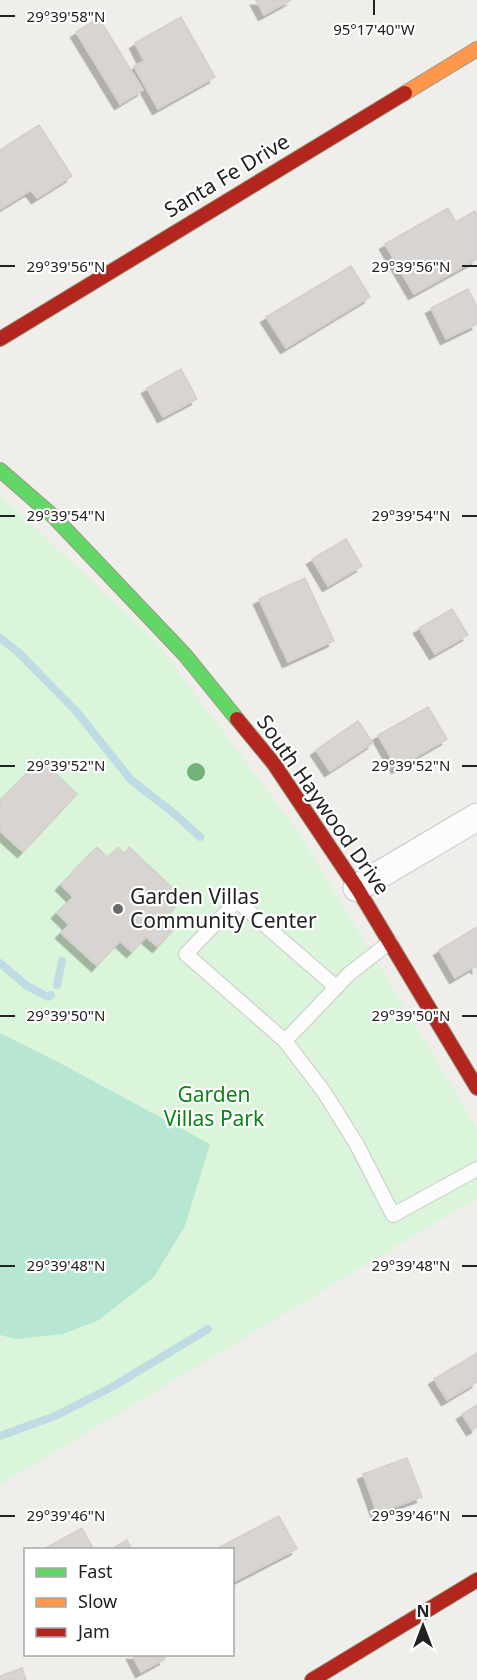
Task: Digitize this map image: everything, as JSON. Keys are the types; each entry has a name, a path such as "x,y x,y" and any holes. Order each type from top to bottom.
{"street":[{"name":"Santa Fe Drive","path":"0,339 477,49"},
{"name":"South Haywood Drive","path":"0,470 53,516 185,655 274,764 357,888 477,1088"},
{"path":"357,888 477,817"},
{"path":"312,1680 477,1580"}],"lane":[{"path":"336,987 237,901 186,954 285,1041 330,1101 357,1145 393,1215 477,1169"},
{"path":"285,1041 358,966 390,942"}],"green space":[{"name":"Garden Villas Park","path":"0,495 154,639 301,836 477,1128 477,1198 0,1485"},
{"path":"0,1033 210,1144 185,1226 154,1277 99,1320 63,1334 16,1339 0,1335"}],"building":[{"path":"256,0 291,0 264,15"},
{"path":"181,17 215,77 158,109 134,66 144,61 135,43"},
{"path":"99,18 143,90 120,104 76,32"},
{"path":"39,125 72,176 37,198 31,190 0,209 0,150"},
{"path":"448,208 456,222 475,211 477,215 477,259 414,294 385,244"},
{"path":"351,266 370,297 286,348 266,317"},
{"path":"468,289 477,307 477,324 446,339 431,308"},
{"path":"181,369 197,399 163,417 147,388"},
{"path":"346,539 362,566 328,586 312,559"},
{"path":"305,578 334,641 288,662 259,599"},
{"path":"452,609 468,635 435,654 419,628"},
{"path":"428,707 447,739 397,768 378,735"},
{"path":"358,721 373,743 330,771 316,750"},
{"path":"41,759 77,794 23,852 0,831 0,801"},
{"name":"Garden Villas Community Center","path":"97,847 108,858 118,847 125,854 129,847 178,893 173,899 178,904 164,920 174,929 158,947 146,937 132,952 120,941 97,966 61,933 69,925 57,913 73,897 61,885"},
{"path":"477,927 477,968 475,966 455,978 439,950"},
{"path":"477,1353 477,1382 447,1400 434,1379"},
{"path":"477,1405 477,1427 472,1430 462,1414"},
{"path":"407,1458 422,1497 377,1513 363,1474"},
{"path":"279,1516 297,1549 235,1581 234,1548 218,1548"},
{"path":"82,1528 93,1548 46,1548"},
{"path":"127,1540 131,1548 113,1548"},
{"path":"133,1656 163,1656 165,1659 141,1672"},
{"path":"22,1668 26,1680 0,1680 0,1676"}],"waterway":[{"path":"0,638 19,653 76,711 131,780 200,837"},
{"path":"57,985 62,961"},
{"path":"0,963 27,986 48,997 51,995"},
{"path":"0,1436 55,1416 112,1387 208,1329"}],"traffic: fast":[{"path":"0,470 53,516 185,655 237,719"}],"traffic: slow":[{"path":"405,93 477,49"}],"traffic: jam":[{"path":"0,339 405,93"},
{"path":"237,719 274,764 357,888 477,1088"},
{"path":"312,1680 477,1580"}],"place":[{"name":"Garden Villas Community Center","path":"118,909"}]}
